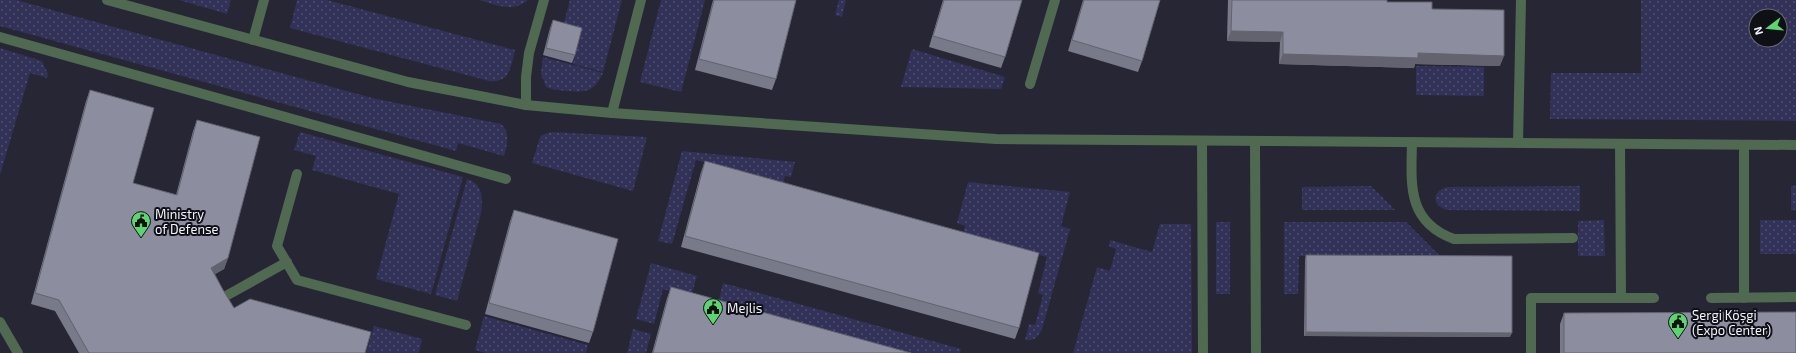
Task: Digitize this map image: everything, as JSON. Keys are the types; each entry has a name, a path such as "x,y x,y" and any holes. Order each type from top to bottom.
{"lane":[{"path":"107,0 408,82 526,105 612,114 996,140 1796,145"},
{"path":"253,40 264,0"},
{"path":"526,105 526,76 529,53 544,0"},
{"path":"612,114 641,0"},
{"path":"1030,84 1055,0"},
{"path":"1518,143 1521,0"},
{"path":"0,37 506,180"},
{"path":"1202,141 1203,353"},
{"path":"1255,141 1256,353"},
{"path":"1412,143 1411,180 1417,208 1431,228 1441,235 1454,239 1573,238"},
{"path":"1620,144 1620,298"},
{"path":"1744,144 1744,298"},
{"path":"297,174 277,246 298,280 466,325"},
{"path":"224,296 287,262"},
{"path":"1711,298 1796,297"},
{"path":"1531,353 1531,298 1654,298"},
{"path":"0,322 18,353"}],"shaded area":[{"path":"0,0 16,0 372,98 501,124 507,135 504,156 458,143 456,151 0,26"},
{"path":"179,0 231,0 227,14"},
{"path":"297,0 327,0 515,50 511,68 501,80 489,81 290,28"},
{"path":"479,0 528,0 516,6 504,7"},
{"path":"570,0 622,0 603,72 573,64 580,35 562,30"},
{"path":"661,0 705,0 681,92 640,82"},
{"path":"839,0 846,0 842,17 835,15"},
{"path":"1641,0 1796,0 1796,121 1550,119 1551,73 1641,73"},
{"path":"0,48 42,61 48,74 47,78 30,73 0,175"},
{"path":"912,49 1005,77 1001,89 901,87"},
{"path":"543,57 603,73 596,84 589,90 574,91 551,89 546,87 541,74"},
{"path":"1416,66 1484,67 1484,96 1416,95"},
{"path":"300,132 463,177 431,294 376,279 399,194 312,170 316,156 294,150"},
{"path":"551,132 647,137 633,191 532,163 540,137"},
{"path":"682,151 795,162 791,177 785,176 783,184 696,160 672,244 658,241"},
{"path":"467,179 476,184 479,188 482,197 482,207 457,301 435,295"},
{"path":"968,182 1070,192 1061,226 1070,229 1043,326 1039,335 1032,340 1025,340 1029,324 1035,325 1043,295 1038,293 1047,257 963,234 965,226 957,223"},
{"path":"1371,186 1395,210 1302,210 1302,187"},
{"path":"1580,186 1580,211 1447,210 1438,205 1435,198 1438,192 1447,187"},
{"path":"1791,186 1796,186 1796,210 1791,210"},
{"path":"1604,220 1605,256 1578,256 1578,221"},
{"path":"1760,220 1796,220 1796,254 1760,254"},
{"path":"1216,222 1230,222 1230,294 1216,294"},
{"path":"1284,222 1406,222 1440,256 1299,256 1298,294 1284,294"},
{"path":"1160,224 1191,224 1192,353 1073,353 1097,267 1110,271 1116,249 1109,246 1110,240 1152,252"},
{"path":"651,263 697,276 691,296 663,289 654,324 636,319"},
{"path":"723,283 961,349 960,353 896,353 718,304"},
{"path":"484,316 588,345 586,353 486,353 475,350"},
{"path":"374,326 422,339 419,353 366,353"},
{"path":"633,329 651,334 646,353 627,353"}],"building":[{"path":"714,0 796,0 776,79 699,59"},
{"path":"944,0 1022,0 1005,57 933,36"},
{"path":"1084,0 1160,0 1142,61 1072,40"},
{"path":"1232,0 1387,0 1387,2 1432,2 1432,9 1504,10 1504,56 1418,53 1418,58 1283,54 1283,32 1231,31"},
{"path":"553,20 582,28 575,55 546,48"},
{"name":"Ministry of Defense","path":"90,90 154,108 133,183 177,195 197,120 260,137 228,258 211,268 234,308 250,299 371,332 365,353 89,353 59,300 35,293"},
{"path":"705,161 1039,253 1019,328 685,236"},
{"path":"514,210 618,239 593,332 489,303"},
{"path":"1306,255 1512,256 1512,333 1306,332"},
{"name":"Mejlis","path":"671,287 911,353 653,353"},
{"name":"Sergi Köşgi (Expo Center)","path":"1796,312 1796,353 1564,353 1564,313"}],"place":[{"name":"Ministry of Defense","path":"141,238"},
{"name":"Mejlis","path":"713,325"},
{"name":"Sergi Köşgi (Expo Center)","path":"1678,339"}]}
